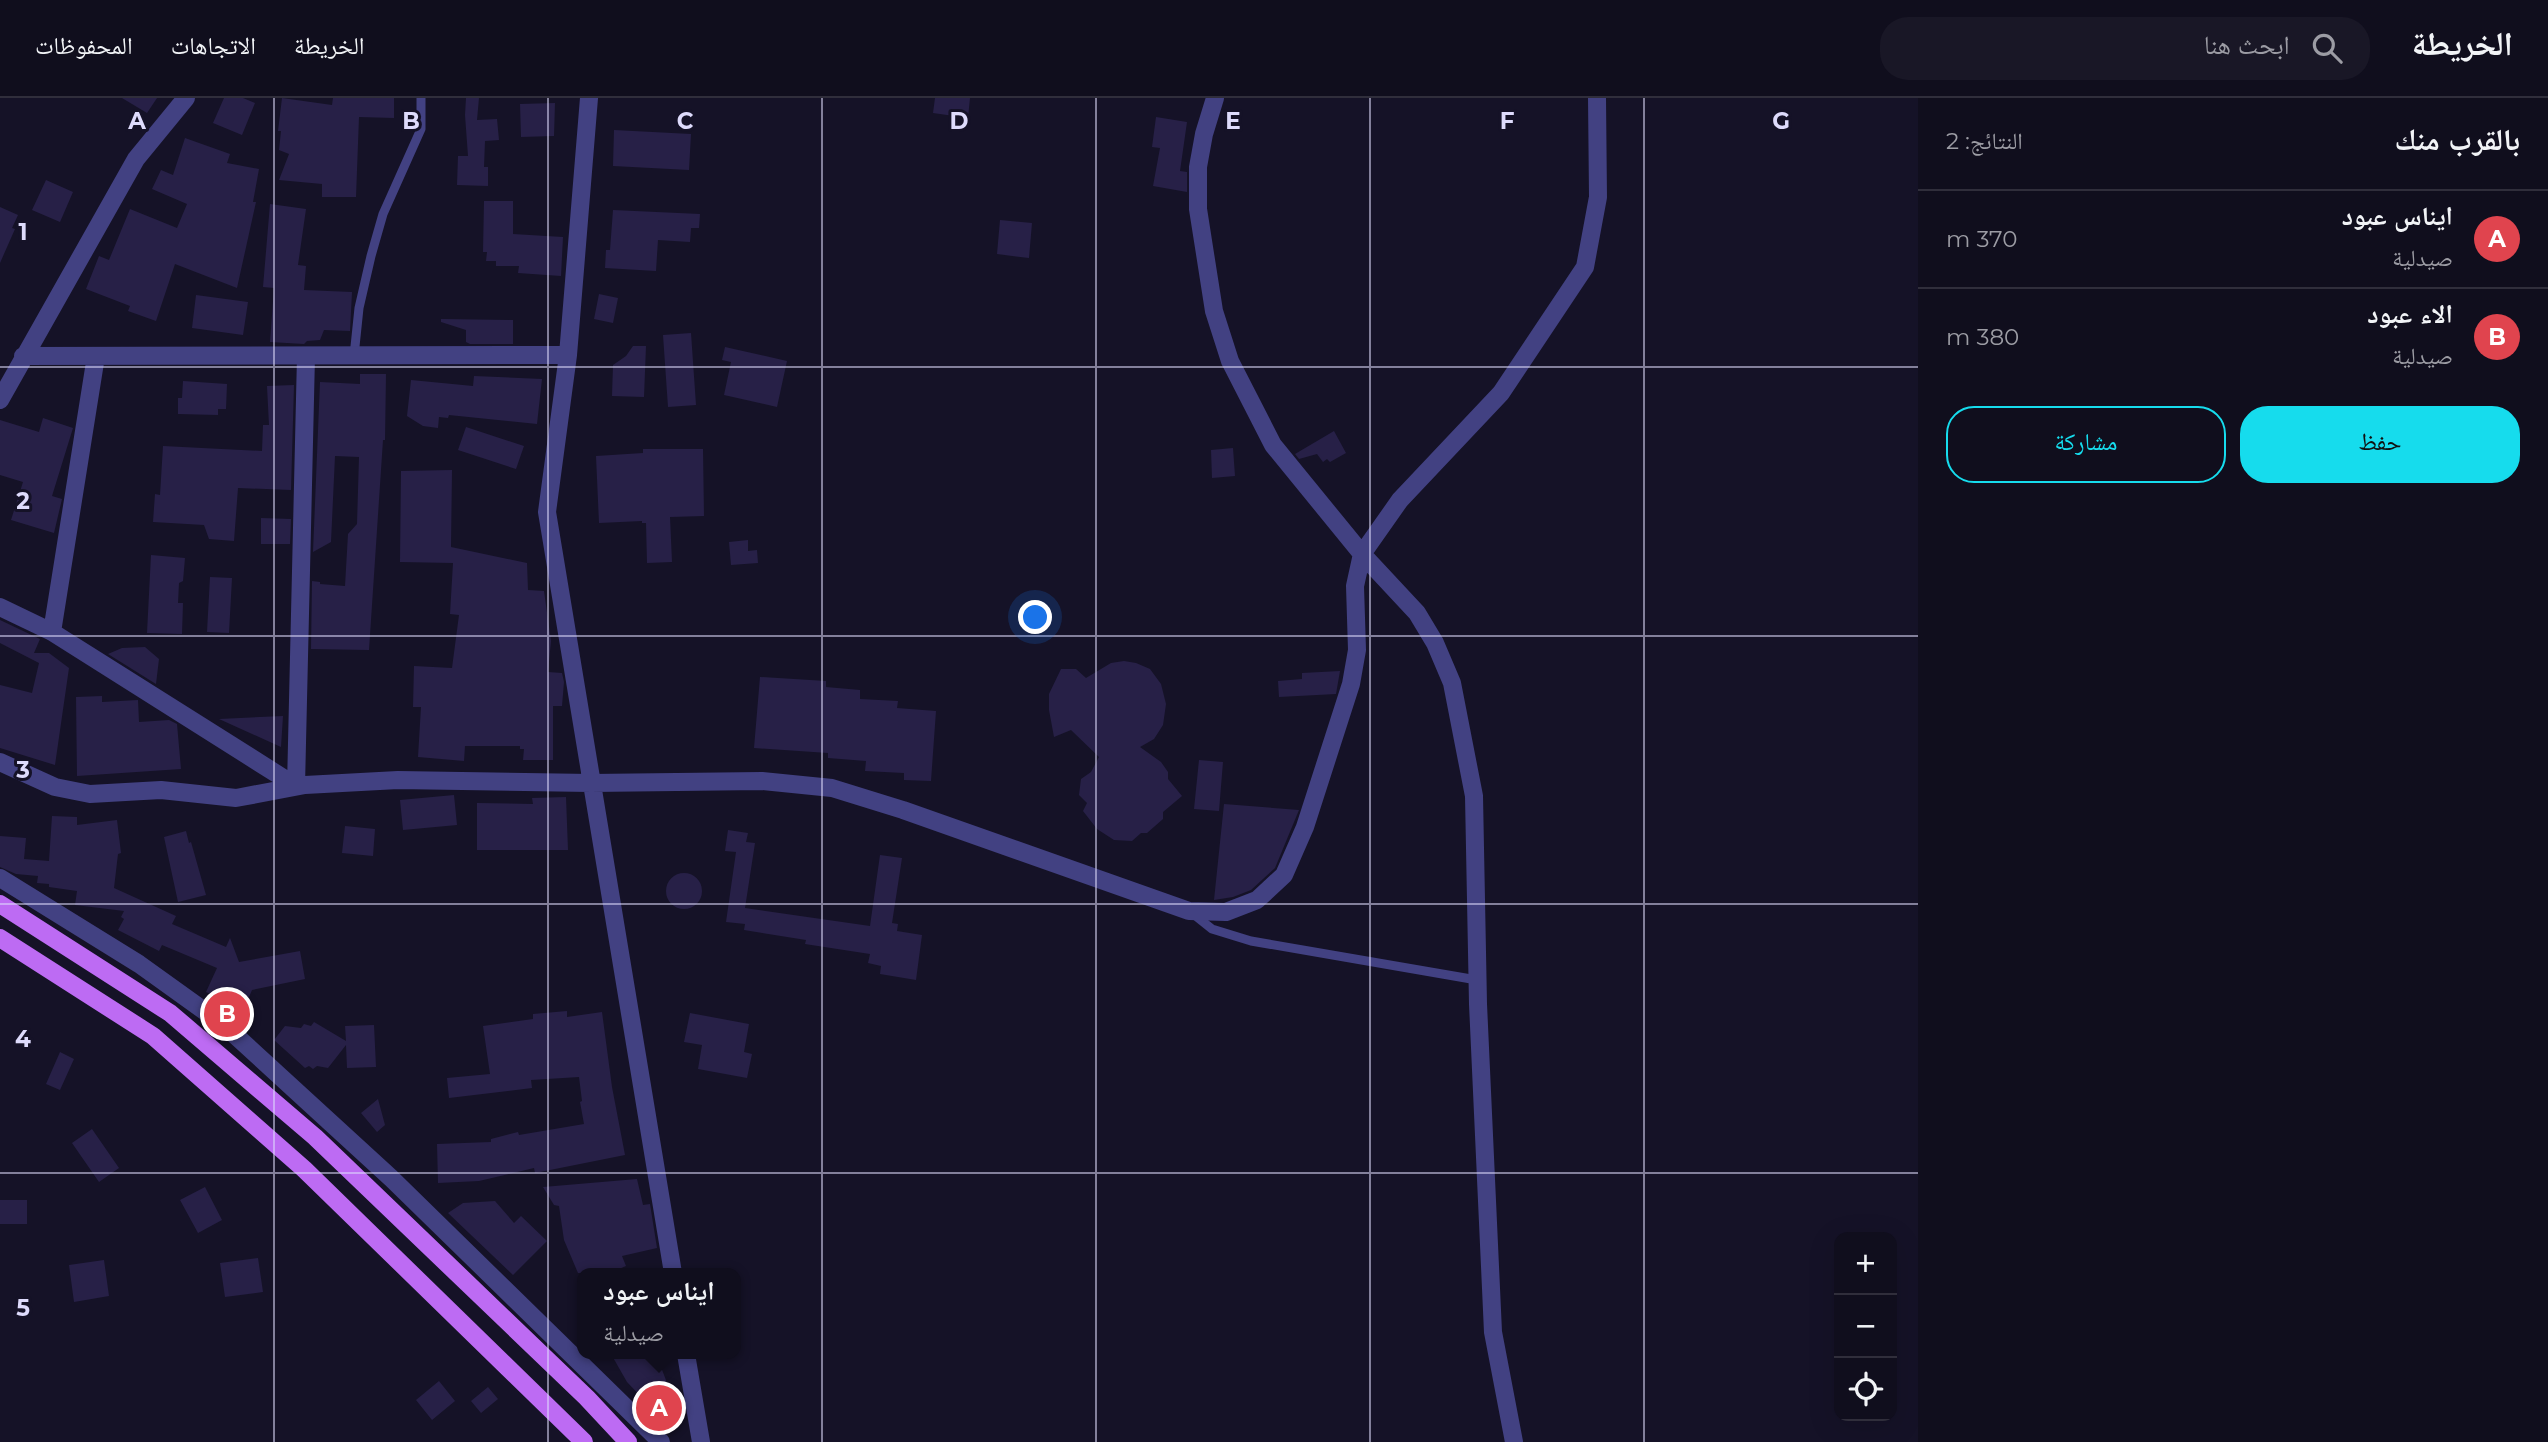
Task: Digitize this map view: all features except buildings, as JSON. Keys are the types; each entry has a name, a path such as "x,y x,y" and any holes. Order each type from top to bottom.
{"main road":[{"path":"0,904 170,1013 325,1147 587,1398 628,1442"},
{"path":"0,938 153,1036 304,1169 584,1442"}],"street":[{"path":"0,400 136,159 186,98"},
{"path":"589,98 568,355 547,512 672,1268"},
{"path":"1215,98 1198,167 1198,209 1214,311 1230,361 1273,445 1362,554 1417,613 1435,643 1452,683 1474,796 1477,980 1493,1332 1514,1442"},
{"path":"0,762 55,787 90,794 161,790 236,798 296,786 398,780 591,783 762,781 832,788 903,810 1189,911 1226,912 1257,900 1284,875 1305,827 1352,684 1357,650 1355,586 1362,554 1400,500 1501,393 1585,267 1598,197 1597,98"},
{"path":"23,356 568,355"},
{"path":"52,632 96,356"},
{"path":"296,786 306,356"},
{"path":"0,607 52,632 296,786"},
{"path":"0,878 139,964 223,1025 391,1178 661,1442"},
{"path":"687,1359 701,1442"}],"lane":[{"path":"354,356 359,308 371,256 383,214 421,128 421,98"},
{"path":"1189,911 1212,929 1251,941 1477,980"}],"place":[{"name":"الاء عبود","path":"227,1014"},
{"name":"ايناس عبود","path":"659,1408"}]}
